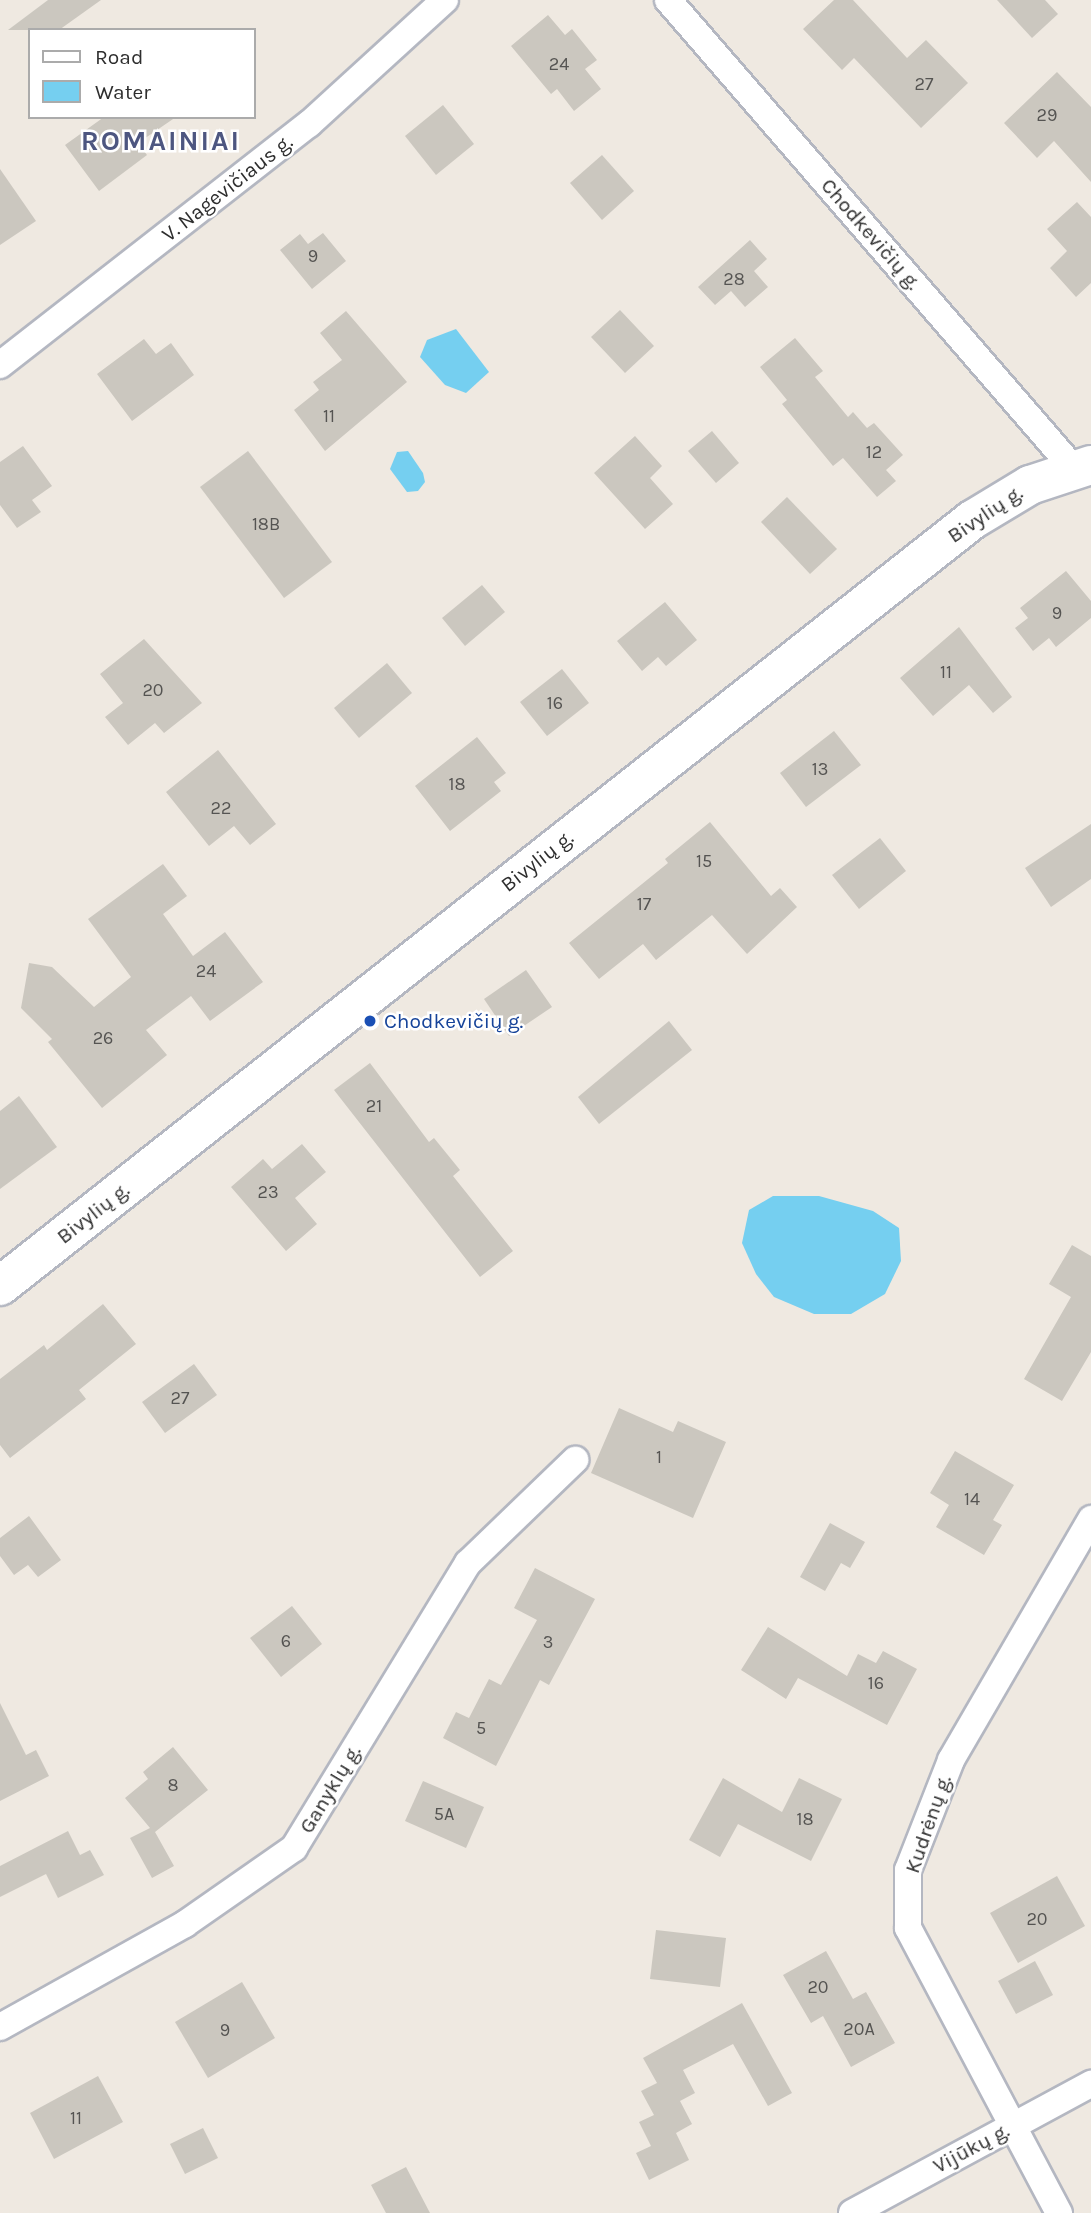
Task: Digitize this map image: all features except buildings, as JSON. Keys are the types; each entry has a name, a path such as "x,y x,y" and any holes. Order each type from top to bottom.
{"street":[{"name":"V. Nagevičiaus g.","path":"0,365 309,124 445,0"},
{"name":"Chodkevičių g.","path":"668,0 1082,467"},
{"name":"Bivylių g.","path":"0,1286 972,520 1002,498 1082,467"},
{"name":"Ganyklų g.","path":"0,2027 185,1924 294,1848 468,1563 575,1460"},
{"name":"Kudrėnų g.","path":"1059,2213 1010,2127 908,1928 908,1870 951,1760 1091,1519"},
{"name":"Vijūkų g.","path":"852,2213 1091,2084"}],"water":[{"path":"456,329 489,372 466,393 445,385 420,357 427,340"},
{"path":"408,451 423,473 425,482 418,491 407,492 390,469 397,452"},
{"path":"773,1196 819,1196 873,1211 899,1228 901,1261 885,1294 851,1314 814,1314 774,1297 756,1274 742,1243 749,1210"}],"place":[{"name":"Chodkevičių g.","path":"370,1021"}],"district":[{"name":"ROMAINIAI","path":"161,141"}]}
